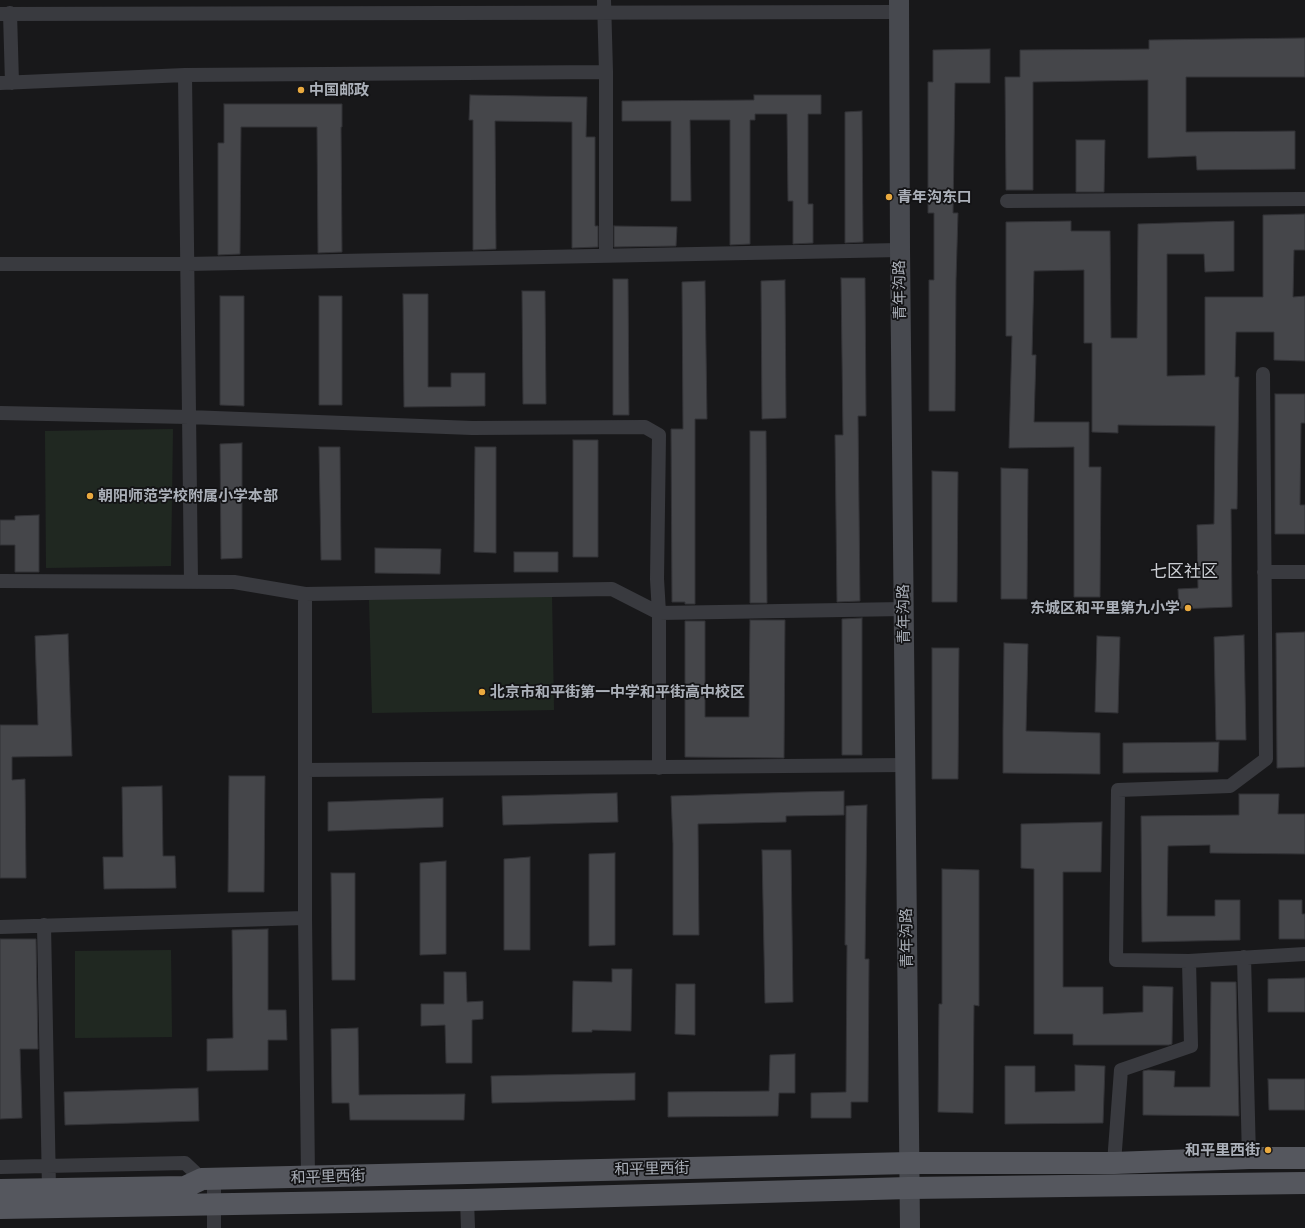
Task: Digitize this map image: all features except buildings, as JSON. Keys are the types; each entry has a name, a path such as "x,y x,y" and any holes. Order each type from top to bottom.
{"main road":[{"name":"和平里西街","path":"0,1190 185,1187 208,1179 910,1163 1114,1163 1249,1158 1305,1158"},
{"name":"和平里西街","path":"0,1208 467,1200 910,1188 1305,1183"}],"street":[{"path":"604,6 606,72 606,255"},
{"path":"606,72 185,75 6,83 5,14 604,6 899,6"},
{"name":"青年沟路","path":"899,6 910,1228"},
{"path":"185,75 191,582"},
{"path":"1006,201 1305,199"},
{"path":"0,264 187,264 900,250"},
{"path":"1263,374 1266,759 1230,786 1118,790 1116,960 1189,961 1305,954"},
{"path":"0,413 189,417 472,428 645,427 659,435 657,579 659,613 660,768"},
{"path":"1264,572 1305,572"},
{"path":"0,581 234,582 305,594 612,588 659,613 904,609"},
{"path":"305,594 305,918 308,1177"},
{"path":"305,770 906,765"},
{"path":"0,927 305,918"},
{"path":"44,925 49,1190"},
{"path":"1244,957 1249,1158"},
{"path":"1114,1163 1121,1070 1191,1046 1189,961"},
{"path":"0,1167 184,1163 208,1179 214,1204 214,1228"},
{"path":"467,1200 468,1228"}],"shaded area":[{"name":"朝阳师范学校附属小学本部","path":"173,429 171,566 46,568 45,431"},
{"path":"552,596 554,710 372,713 369,599"},
{"path":"171,950 172,1037 75,1038 75,951"}],"place":[{"name":"中国邮政","path":"301,90"},
{"name":"青年沟东口","path":"889,197"},
{"name":"朝阳师范学校附属小学本部","path":"90,496"},
{"name":"东城区和平里第九小学","path":"1188,608"},
{"name":"北京市和平街第一中学和平街高中校区","path":"482,692"},
{"name":"和平里西街","path":"1268,1150"}],"district":[{"name":"七区社区","path":"1184,572"}]}
